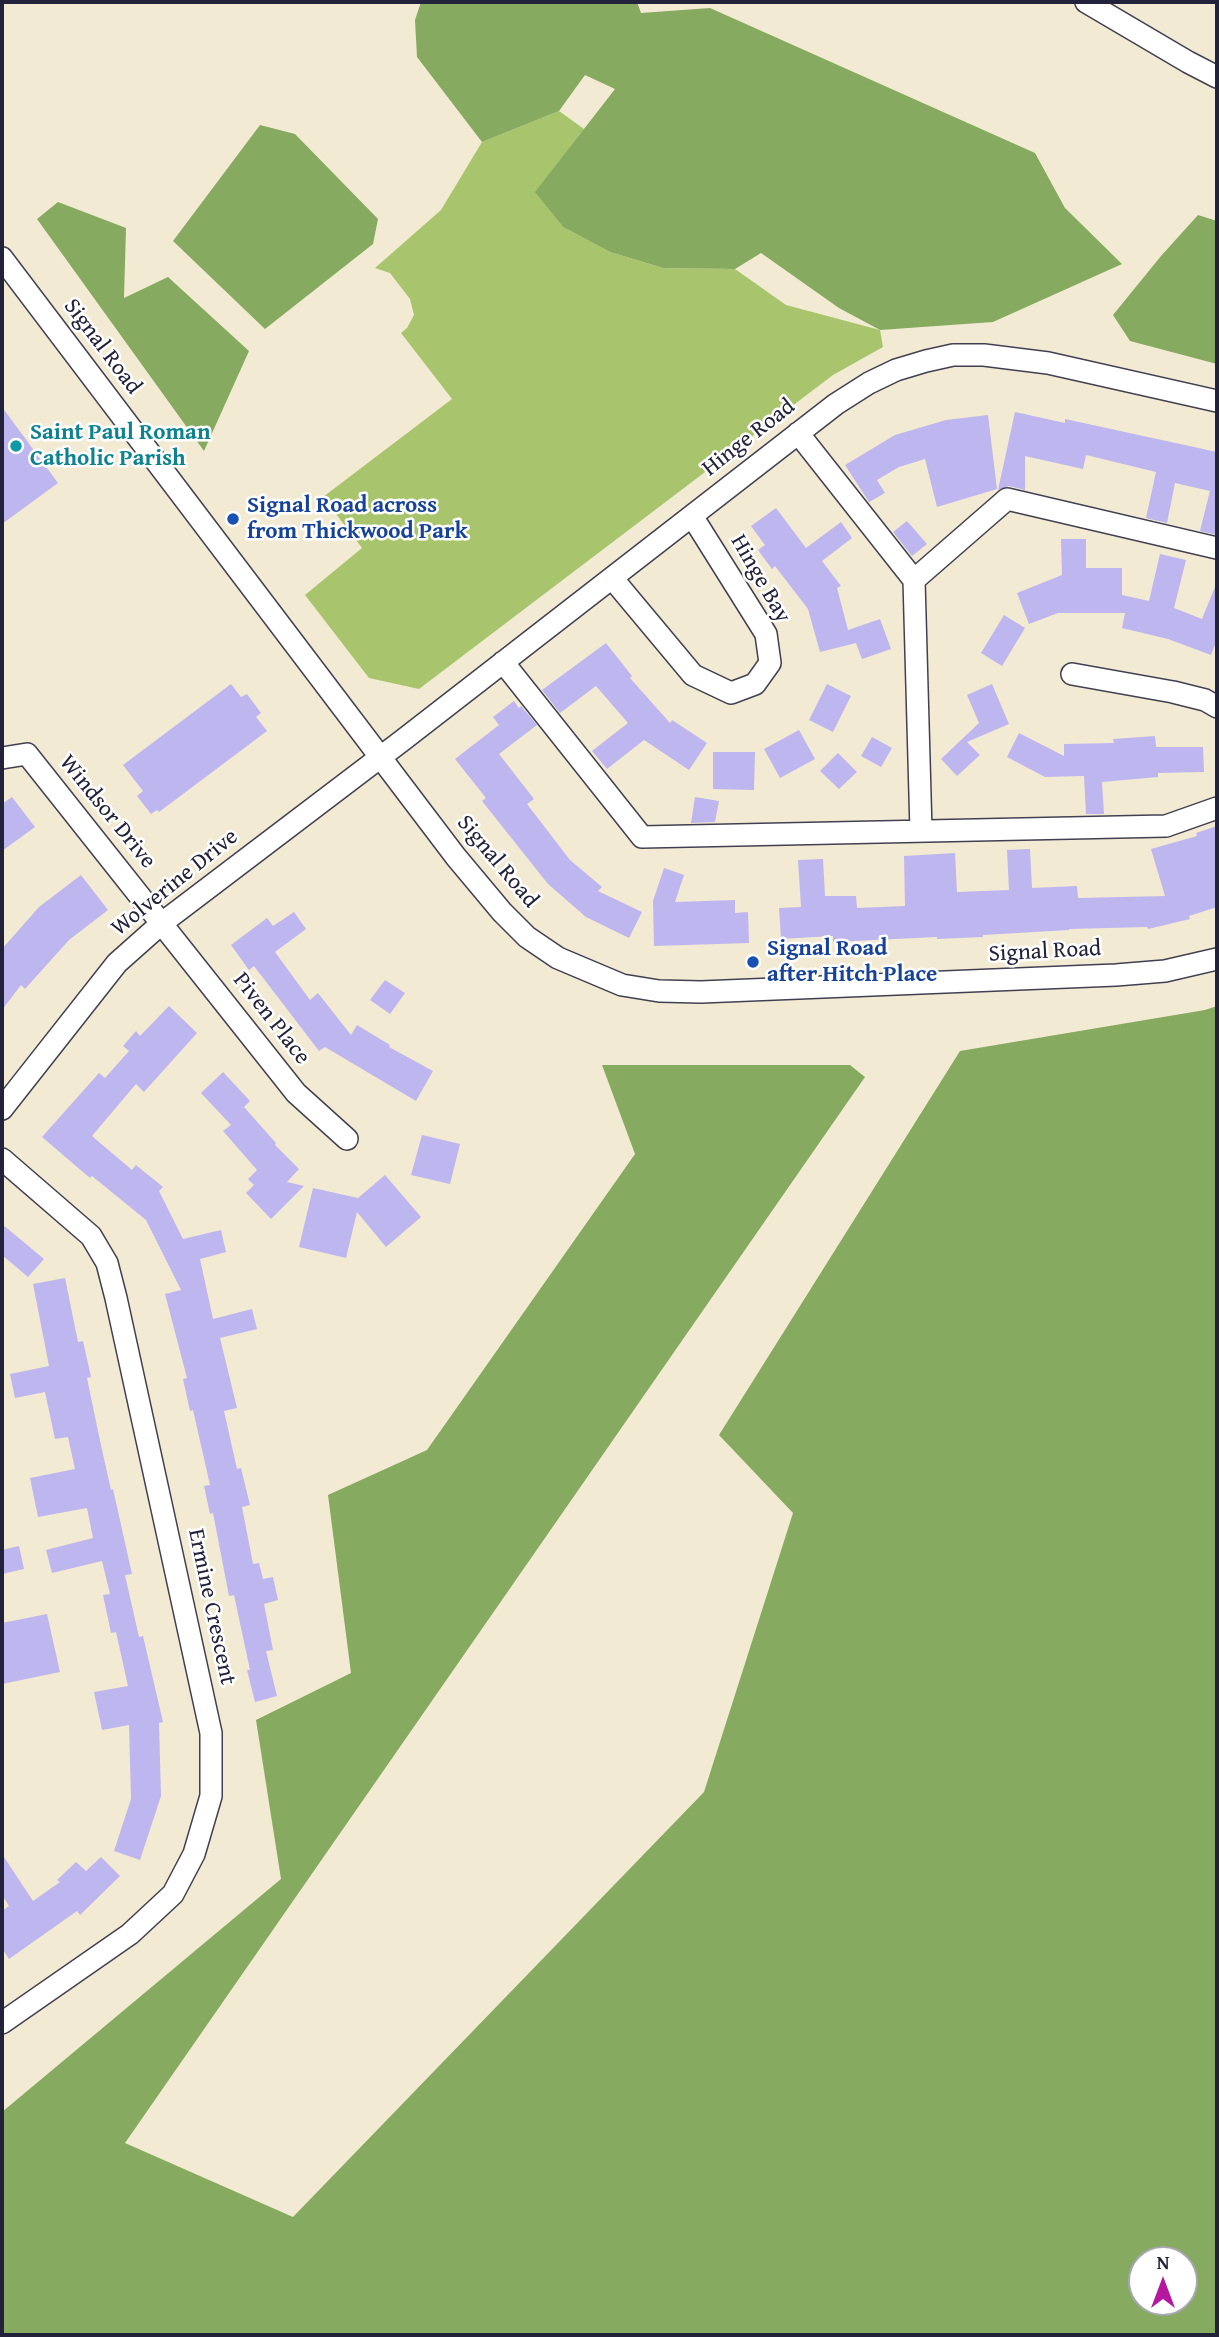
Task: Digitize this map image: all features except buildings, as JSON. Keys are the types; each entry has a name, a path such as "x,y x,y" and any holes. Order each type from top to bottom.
{"street":[{"path":"1086,2 1217,76"},
{"name":"Signal Road","path":"2,258 480,887 527,937 558,958 622,985 659,991 701,992 1165,971 1217,959"},
{"name":"Hinge Road","path":"380,757 836,404 869,383 906,367 953,355 1023,359 1217,401"},
{"path":"798,433 914,580 921,831"},
{"path":"914,580 1007,499 1217,548"},
{"name":"Hinge Bay","path":"612,578 693,676 731,693 755,684 769,663 766,634 692,516"},
{"path":"503,662 642,837 1166,826 1217,808"},
{"path":"1072,674 1173,692 1205,700 1217,707"},
{"name":"Windsor Drive","path":"2,758 27,754 162,923"},
{"name":"Wolverine Drive","path":"2,1109 117,963 162,923 380,757"},
{"name":"Piven Place","path":"162,923 296,1093 347,1139"},
{"name":"Ermine Crescent","path":"2,1159 91,1236 107,1263 117,1298 211,1733 211,1796 194,1854 173,1895 130,1934 2,2023"}],"green space":[{"path":"421,2 637,2 641,13 710,8 1035,153 1065,208 1122,264 993,322 880,330 839,308 761,253 735,269 663,268 610,252 563,227 535,192 615,89 585,75 559,111 482,142 417,57 415,20"},
{"path":"559,111 584,129 536,192 563,227 610,252 663,268 735,269 786,305 880,330 883,347 833,375 419,689 369,678 305,595 362,548 323,497 452,399 401,333 414,315 410,299 390,273 375,268 441,210 482,142"},
{"path":"260,125 295,134 378,219 373,244 265,329 173,241"},
{"path":"58,202 126,228 124,298 168,277 249,351 204,451 37,219"},
{"path":"1198,215 1217,221 1217,364 1130,341 1113,315"},
{"path":"1217,1006 1217,2335 2,2335 2,2112 281,1879 256,1720 351,1673 328,1495 427,1450 635,1154 602,1065 850,1065 865,1077 125,2143 293,2217 704,1792 793,1513 719,1435 960,1051"}],"place":[{"name":"Saint Paul Roman Catholic Parish","path":"16,446"},
{"name":"Signal Road across from Thickwood Park","path":"233,519"},
{"name":"Signal Road after Hitch Place","path":"753,962"}]}
